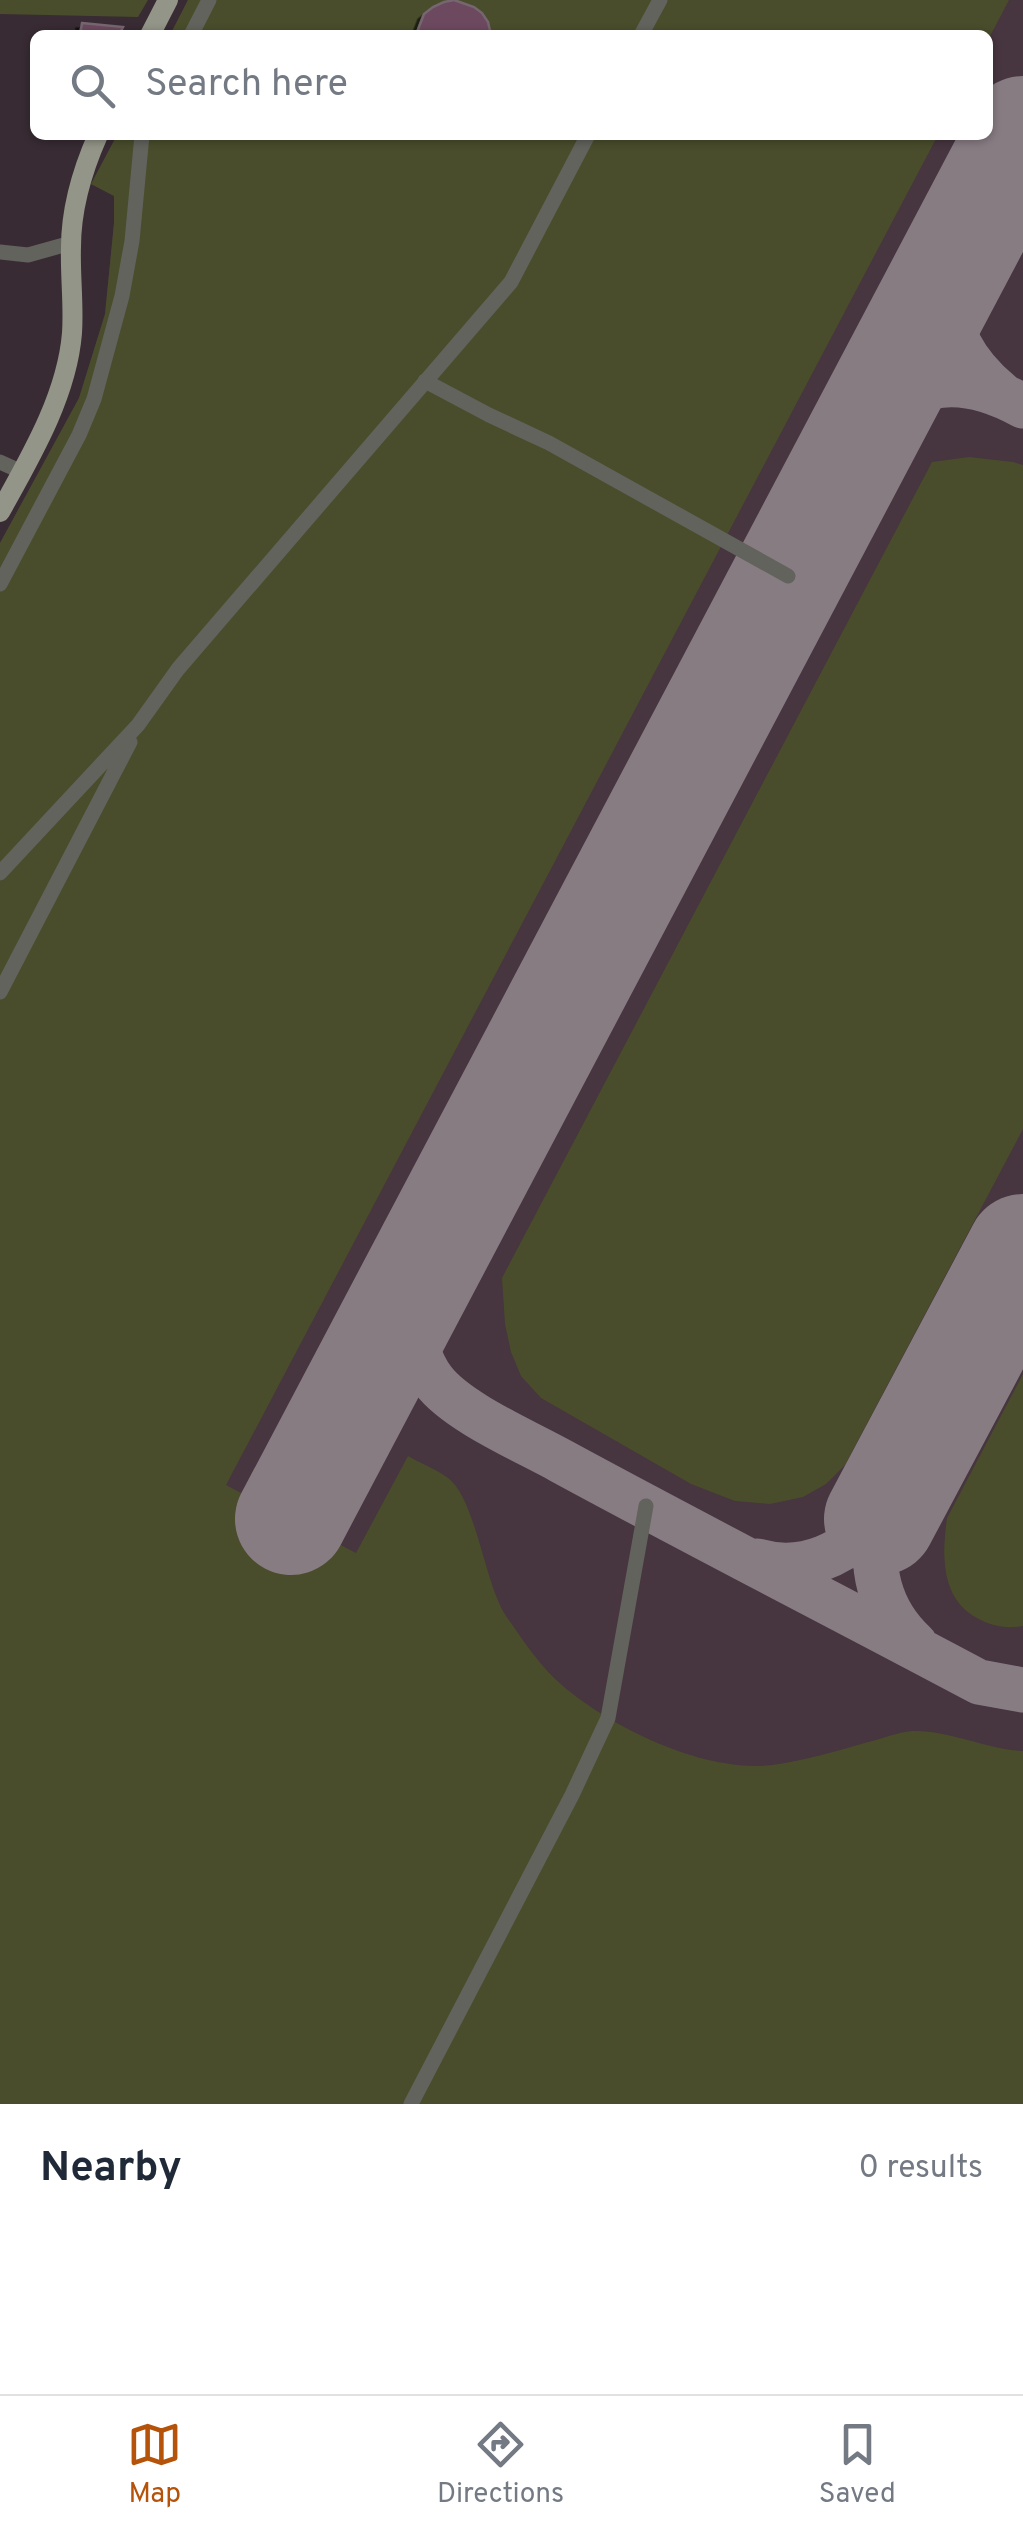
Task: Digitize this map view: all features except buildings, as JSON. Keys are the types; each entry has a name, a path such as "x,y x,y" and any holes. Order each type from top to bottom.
{"main road":[{"path":"153,30 168,0"},
{"path":"0,512 22,472 64,373 72,333 71,243 75,200 96,140"}],"street":[{"path":"194,30 209,0"},
{"path":"644,30 660,0"},
{"path":"0,584 79,435 102,372 132,240 142,140"},
{"path":"0,874 138,725 178,669 511,282 585,140"},
{"path":"0,252 28,255 71,243"},
{"path":"425,381 549,443 788,576"},
{"path":"0,462 22,472"},
{"path":"0,992 138,725"},
{"path":"411,2104 608,1718 646,1506"}],"shaded area":[{"path":"188,0 1023,0 1023,2104 0,2104 0,543 79,398 105,314 114,196 91,184 114,140 993,140 993,30 173,30"}],"green space":[{"path":"0,0 148,0 138,17 0,14"},
{"path":"188,0 1009,0 993,30 173,30"},
{"path":"114,140 935,140 226,1485 356,1553 408,1456 438,1472 458,1489 466,1504 506,1616 547,1670 609,1718 694,1756 752,1766 779,1764 912,1731 1023,1751 1023,2104 0,2104 0,543 79,398 105,314 114,196 91,184"},
{"path":"969,457 1023,465 1023,1129 845,1465 826,1484 803,1497 770,1504 735,1501 691,1484 541,1398 521,1376 511,1352 502,1278 932,462"},
{"path":"1023,1374 1023,1626 1005,1627 977,1618 956,1599 946,1574 945,1532 947,1518"}],"taxiway":[{"path":"944,282 959,344 976,370 1000,393"},
{"path":"867,427 903,398 941,385 980,389 1023,406"},
{"path":"422,1271 414,1313 416,1341 433,1380 458,1403 511,1435 979,1682 1023,1690"},
{"path":"880,1519 875,1553 880,1586 893,1617 915,1644"},
{"path":"757,1561 792,1565 824,1558 880,1519"}],"runway":[{"path":"291,1519 1023,132"},
{"path":"880,1519 1023,1250"}]}
